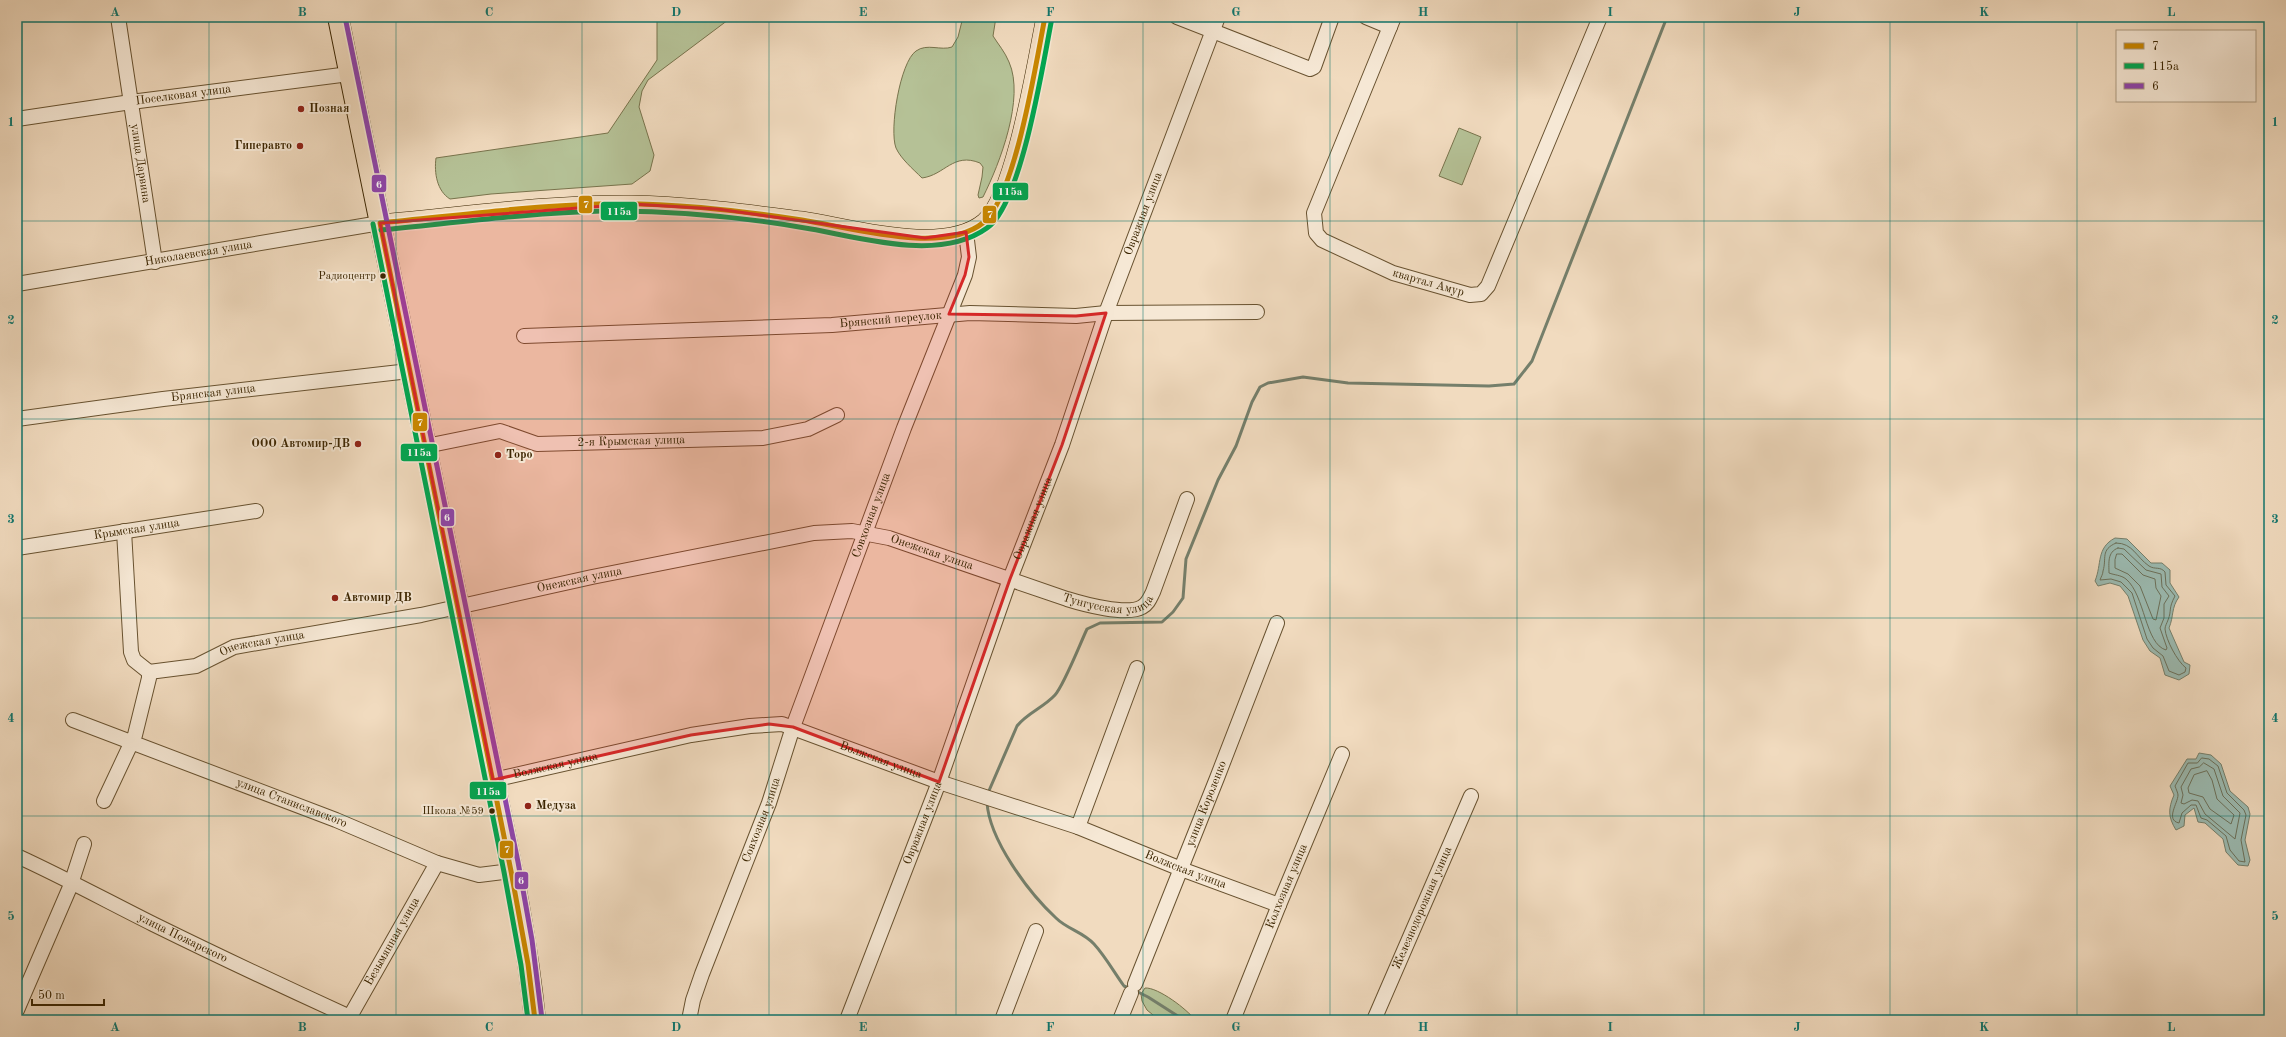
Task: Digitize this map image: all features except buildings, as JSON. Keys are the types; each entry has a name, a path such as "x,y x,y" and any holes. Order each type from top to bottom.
{"highway":[{"path":"338,17 512,871 528,964 535,1020"}],"main road":[{"path":"380,223 566,207 632,204 717,209 814,222 870,232 925,238 946,237 966,232 986,221 994,210 1018,148 1044,17"}],"street":[{"name":"улица Дарвина","path":"118,17 155,262"},
{"path":"1177,17 1310,69 1314,67 1332,17"},
{"name":"Овражная улица","path":"847,1020 939,782 1010,580 1062,445 1106,313 1218,17"},
{"path":"1366,17 1392,22"},
{"name":"квартал Амур","path":"1392,22 1314,213 1316,233 1322,240 1392,272 1476,295 1481,294 1488,286 1600,17"},
{"name":"Поселковая улица","path":"17,119 131,102 349,74"},
{"name":"Николаевская улица","path":"17,284 380,223"},
{"name":"Совхозная улица","path":"689,1020 697,987 769,803 792,727 965,275 969,257 966,232"},
{"name":"Брянский переулок","path":"524,336 832,325 949,314 1076,316 1106,313 1257,312"},
{"name":"Брянская улица","path":"17,419 163,399 409,371"},
{"name":"2-я Крымская улица","path":"426,446 500,431 537,444 763,438 808,429 837,415"},
{"name":"Тунгусская улица","path":"1010,580 1089,605 1132,610 1141,608 1147,604 1153,592 1187,499"},
{"name":"Крымская улица","path":"17,548 256,511"},
{"path":"104,801 138,728 149,672 134,660 130,652 124,531"},
{"name":"Онежская улица","path":"149,672 196,666 234,646 406,618 678,559 814,533 836,531 866,533 889,538 1010,580"},
{"name":"улица Короленко","path":"1120,1020 1277,623"},
{"path":"1078,827 1137,668"},
{"name":"улица Станиславского","path":"73,720 336,820 437,863 479,875 512,871"},
{"name":"Волжская улица","path":"493,780 691,736 768,724 792,727 939,782 978,793 1078,827 1181,869 1279,905"},
{"name":"Колхозная улица","path":"1233,1020 1342,754"},
{"name":"Железнодорожная улица","path":"1374,1020 1471,796"},
{"path":"17,1010 71,881 84,844"},
{"name":"улица Пожарского","path":"17,856 71,881 208,951 349,1019"},
{"name":"Безымянная улица","path":"349,1019 437,863"},
{"path":"1002,1020 1036,931"}],"highlighted area":[{"path":"632,204 717,209 925,238 966,232 969,257 965,275 949,314 1076,316 1106,313 1062,445 1010,579 939,782 793,727 769,724 691,735 493,780 380,223"}],"green space":[{"path":"657,17 732,17 648,80 642,91 639,107 654,155 650,171 632,184 491,194 450,199 446,196 437,181 436,158 608,133 657,60"},
{"path":"963,17 996,17 993,36 1009,62 1013,77 1014,94 1012,112 1003,149 990,183 983,197 979,198 978,195 983,167 980,163 971,160 963,160 950,165 937,173 922,178 901,156 896,148 894,139 897,97 905,68 910,58 920,49 929,47 952,47 958,37"},
{"path":"1459,128 1481,137 1462,185 1439,176"},
{"path":"1145,988 1165,995 1195,1020 1159,1020 1147,1010 1142,1001 1141,994"}],"water":[{"path":"2115,538 2127,539 2151,563 2162,563 2170,570 2170,583 2179,597 2176,601 2169,628 2184,662 2190,665 2189,674 2179,680 2165,675 2160,658 2150,651 2143,640 2128,596 2120,586 2110,583 2098,586 2095,581 2102,552 2109,542"},
{"path":"2199,753 2211,755 2221,764 2230,791 2248,807 2250,814 2245,840 2250,860 2248,866 2238,865 2226,852 2223,839 2205,823 2198,822 2194,808 2185,815 2184,826 2176,830 2171,821 2170,809 2174,795 2170,786 2187,759 2196,759"}],"waterway":[{"path":"988,793 1017,726 1021,721 1045,704 1059,690 1087,629 1100,623 1162,622 1173,612 1183,598 1186,559 1218,480 1236,446 1252,402 1260,387 1268,383 1303,377 1348,383 1489,386 1514,384 1532,361 1667,17"},
{"path":"987,802 989,817 1003,849 1012,865 1034,895 1060,922 1090,940 1106,959 1124,986 1131,989"},
{"path":"1136,991 1184,1020"}],"transit line":[{"name":"6","path":"345,17 518,862 532,940 542,1019"},
{"name":"7","path":"380,223 572,205 650,204 752,213 896,236 921,238 945,237 967,232 984,222 995,207 1006,184 1023,126 1045,17"},
{"name":"115а","path":"381,230 547,214 628,211 681,213 733,218 811,229 877,242 901,245 924,246 947,244 968,238 987,228 999,214 1011,191 1021,163 1037,97 1052,18"},
{"name":"7","path":"380,223 511,871 528,964 535,1020"},
{"name":"115а","path":"373,224 504,872 521,965 528,1020"}],"place":[{"name":"Позная","path":"301,109"},
{"name":"Гиперавто","path":"300,146"},
{"name":"Радиоцентр","path":"383,276"},
{"name":"ООО Автомир-ДВ","path":"358,444"},
{"name":"Торо","path":"498,455"},
{"name":"Автомир ДВ","path":"335,598"},
{"name":"Медуза","path":"528,806"},
{"name":"Школа №59","path":"492,811"}]}
